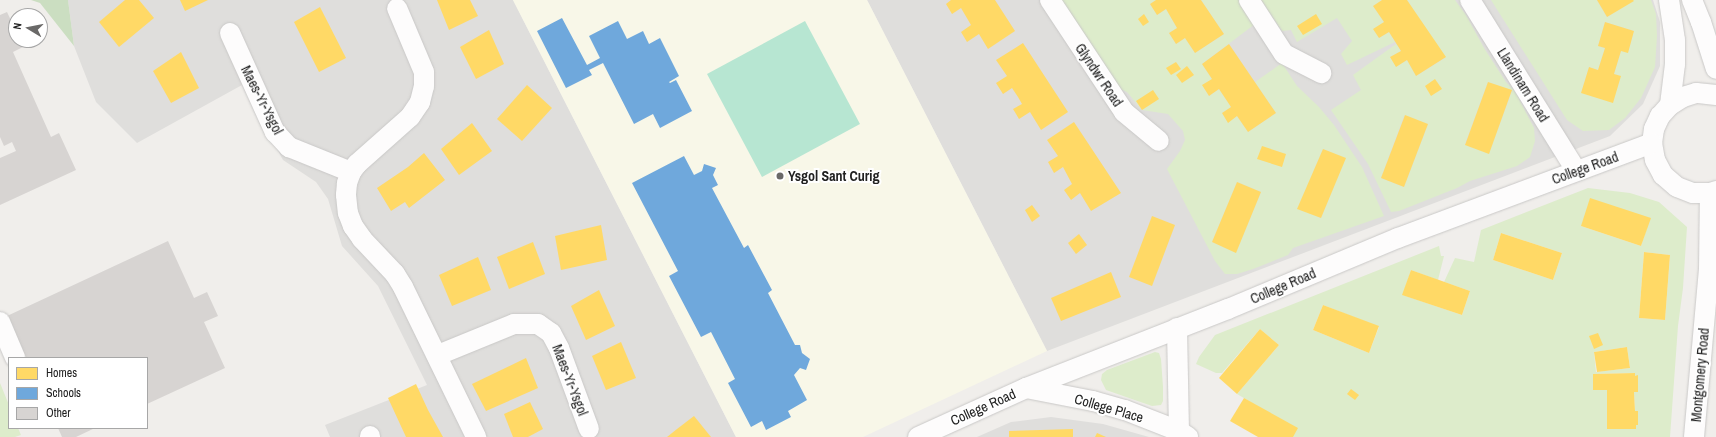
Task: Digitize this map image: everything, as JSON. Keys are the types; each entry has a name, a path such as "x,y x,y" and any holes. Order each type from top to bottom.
{"street":[{"name":"Glyndwr Road","path":"1050,0 1124,112 1159,141"},
{"path":"1249,0 1284,54 1321,73"},
{"name":"Llandinam Road","path":"1470,0 1576,170"},
{"path":"1669,0 1675,40 1675,64 1670,105"},
{"path":"1692,0 1701,22 1716,69"},
{"path":"396,8 424,72 424,86 420,102 410,117 357,164 351,172 347,183 346,195 348,213 353,226 362,239 395,274 438,355 476,437"},
{"name":"Maes-Yr-Ysgol","path":"230,33 275,132 289,147 351,172"},
{"path":"1713,192 1693,193 1682,189 1663,175 1655,160 1652,143 1654,129 1660,116 1670,105 1683,97 1696,93 1716,95"},
{"name":"College Road","path":"918,437 1026,388 1228,309 1398,238 1576,170 1652,143"},
{"name":"Montgomery Road","path":"1694,437 1709,270 1713,192"},
{"path":"0,322 15,357"},
{"name":"Maes-Yr-Ysgol","path":"438,355 514,324 526,322 538,324 551,334 559,348 589,429"},
{"path":"1177,328 1184,434"},
{"name":"College Place","path":"1026,388 1093,400 1125,410 1184,434"}],"shaded area":[{"path":"68,0 513,0 736,437 330,437 325,425 427,385 378,286 342,246 328,199 316,182 283,160 242,85 137,143 96,102 74,46"},
{"name":"Ysgol Sant Curig","path":"513,0 867,0 1047,351 863,437 736,437"},
{"path":"867,0 1653,0 1660,22 1660,66 1643,104 1610,136 1047,351"},
{"path":"1051,417 1103,424 1149,437 977,437 1011,422"}],"green space":[{"path":"31,0 68,0 74,46 48,13 48,8 44,8 40,3"},
{"path":"1058,0 1156,0 1150,4 1157,15 1166,9 1177,28 1169,33 1176,44 1185,38 1195,53 1224,34 1201,0 1241,0 1255,24 1202,64 1212,79 1203,86 1209,96 1219,89 1231,107 1222,113 1228,122 1237,116 1248,132 1276,113 1255,82 1282,63 1297,86 1319,107 1334,125 1362,167 1384,216 1293,248 1288,255 1253,269 1237,274 1225,274 1215,261 1167,169 1180,151 1185,140 1183,131 1168,114 1142,110 1127,92 1113,86","holes":["1323,149 1345,159 1321,218 1298,208","1237,182 1261,192 1236,252 1212,242"]},
{"path":"1261,0 1382,0 1373,6 1384,22 1374,30 1379,38 1389,32 1395,42 1347,65 1341,54 1352,41 1337,18 1297,42 1291,30 1282,31"},
{"path":"1407,0 1455,0 1466,15 1484,48 1506,82 1515,91 1534,128 1535,141 1530,157 1517,166 1470,181 1457,188 1399,211 1391,212 1368,164 1331,110 1361,90 1353,75 1396,44 1401,51 1390,57 1397,66 1407,60 1416,76 1445,58","holes":["1488,82 1512,91 1489,153 1465,144","1404,116 1428,124 1404,187 1381,178"]},
{"path":"1491,0 1597,0 1607,17 1633,0 1651,0 1656,14 1657,36 1655,67 1641,98 1625,118 1609,130 1583,131 1567,120","holes":["1605,22 1634,31 1628,52 1621,51 1614,74 1620,76 1581,93 1589,67 1598,70 1605,48 1598,46"]},
{"path":"805,21 860,124 762,177 707,74"},
{"path":"1588,188 1630,193 1659,202 1687,227 1670,437 1293,437 1271,414 1237,394 1279,345 1260,329 1222,373 1216,373 1196,364 1199,357 1215,335 1439,246 1441,256 1444,256 1438,280 1411,270 1403,295 1462,315 1470,291 1444,282 1455,258 1474,262 1481,230","holes":["1650,218 1641,246 1581,226","1501,233 1562,253 1553,280 1493,260","1644,252 1670,255 1665,320 1639,318","1323,305 1379,327 1369,353 1313,330","1627,347 1630,368 1596,372 1594,352","1635,373 1635,376 1638,376 1638,391 1634,392 1635,411 1638,411 1638,425 1636,425 1636,429 1607,429 1607,390 1593,390 1593,374"]},
{"path":"1155,352 1159,353 1161,359 1163,401 1161,405 1152,406 1106,390 1101,380 1102,374 1107,370"},
{"path":"0,383 8,403 8,429 18,429 21,435 15,437 0,437"}],"building: Homes":[{"path":"125,0 139,0 154,18 119,47 99,22"},
{"path":"180,0 208,0 185,11"},
{"path":"437,0 470,0 478,16 449,30"},
{"path":"951,0 995,0 1015,31 988,49 979,34 967,42 961,32 971,25 961,8 952,14 946,4"},
{"path":"1156,0 1201,0 1224,34 1195,53 1185,38 1176,44 1169,33 1177,28 1166,9 1157,15 1150,4"},
{"path":"1382,0 1407,0 1446,57 1416,76 1407,60 1396,67 1390,57 1401,51 1389,32 1379,38 1373,29 1384,22 1373,6"},
{"path":"1597,0 1633,0 1634,1 1607,17"},
{"path":"320,7 346,58 319,72 294,22"},
{"path":"1144,14 1149,22 1143,26 1138,19"},
{"path":"1316,14 1322,24 1303,35 1297,26"},
{"path":"1605,22 1634,31 1628,53 1621,51 1614,74 1621,76 1613,103 1581,93 1589,67 1598,70 1605,48 1598,46"},
{"path":"489,30 504,64 476,79 460,47"},
{"path":"1023,43 1068,112 1041,130 1030,112 1019,119 1013,109 1022,104 1018,97 1012,88 1003,94 996,83 1007,76 996,60"},
{"path":"1229,44 1276,113 1248,132 1237,116 1228,123 1222,113 1231,107 1219,89 1209,96 1202,85 1212,79 1202,64"},
{"path":"181,52 199,88 171,103 153,71"},
{"path":"1176,62 1181,69 1171,75 1166,68"},
{"path":"1187,66 1194,75 1182,83 1176,75"},
{"path":"1435,79 1442,89 1431,96 1425,86"},
{"path":"1488,82 1512,90 1489,154 1465,145"},
{"path":"527,85 552,108 522,141 497,119"},
{"path":"1153,90 1159,99 1142,110 1136,101"},
{"path":"1405,115 1428,124 1404,187 1381,178"},
{"path":"1074,122 1121,193 1091,211 1080,193 1071,200 1064,190 1072,184 1063,167 1054,173 1048,162 1058,156 1047,140"},
{"path":"472,123 492,151 459,175 441,149"},
{"path":"1262,146 1286,154 1282,167 1257,159"},
{"path":"1323,149 1346,158 1321,218 1297,209"},
{"path":"424,153 445,180 409,208 405,202 391,211 377,188 408,167"},
{"path":"1237,182 1261,192 1236,253 1212,242"},
{"path":"1590,198 1651,218 1641,246 1581,226"},
{"path":"1032,205 1040,216 1032,222 1025,210"},
{"path":"1152,216 1175,225 1152,286 1129,277"},
{"path":"601,225 607,260 561,270 555,236"},
{"path":"1501,233 1562,253 1553,280 1493,260"},
{"path":"1079,234 1087,245 1076,254 1068,243"},
{"path":"533,242 545,274 509,289 497,257"},
{"path":"1644,252 1670,255 1665,320 1639,318"},
{"path":"478,257 491,290 452,306 439,275"},
{"path":"1411,270 1470,291 1462,315 1402,295"},
{"path":"1111,272 1121,297 1061,321 1051,298"},
{"path":"599,290 615,326 586,340 571,306"},
{"path":"1323,305 1379,326 1369,353 1313,330"},
{"path":"1260,329 1279,345 1237,394 1219,378"},
{"path":"1598,333 1603,345 1594,349 1589,336"},
{"path":"621,342 636,378 606,390 592,356"},
{"path":"1627,347 1630,368 1597,372 1594,352"},
{"path":"526,358 538,388 486,411 472,384"},
{"path":"1635,373 1635,376 1638,375 1638,392 1634,392 1635,411 1638,411 1638,425 1636,425 1636,429 1607,429 1607,390 1593,390 1593,374"},
{"path":"416,384 443,437 406,437 388,398"},
{"path":"1351,389 1359,395 1355,400 1347,394"},
{"path":"1244,398 1298,428 1293,437 1258,437 1230,421"},
{"path":"530,402 543,429 528,437 513,437 504,414"},
{"path":"694,416 711,437 667,437 677,429"},
{"path":"1073,429 1073,437 1009,437 1009,431"},
{"path":"1097,433 1106,437 1095,437"}],"building: Schools":[{"path":"562,18 587,65 600,58 589,36 618,21 627,39 643,31 649,44 660,38 679,76 669,82 670,83 676,80 692,111 660,128 653,114 634,124 603,63 589,70 592,75 566,88 537,31"},
{"path":"684,156 694,175 702,171 704,164 716,168 713,175 718,185 712,188 744,248 748,245 772,290 768,293 795,345 800,345 802,353 810,359 806,370 800,368 794,375 807,400 788,411 791,417 766,430 762,421 751,427 728,383 735,379 711,332 701,337 669,276 678,271 632,183"}],"building: Other":[{"path":"7,12 8,14 8,48 21,48 13,52 51,137 59,133 76,170 0,205 0,158 16,151 12,142 4,146 0,137 0,15"},
{"path":"168,241 194,298 207,292 218,316 204,322 225,368 148,404 148,357 26,357 7,316"},
{"path":"58,429 93,429 76,437 62,437"}],"place":[{"name":"Ysgol Sant Curig","path":"780,176"}]}
